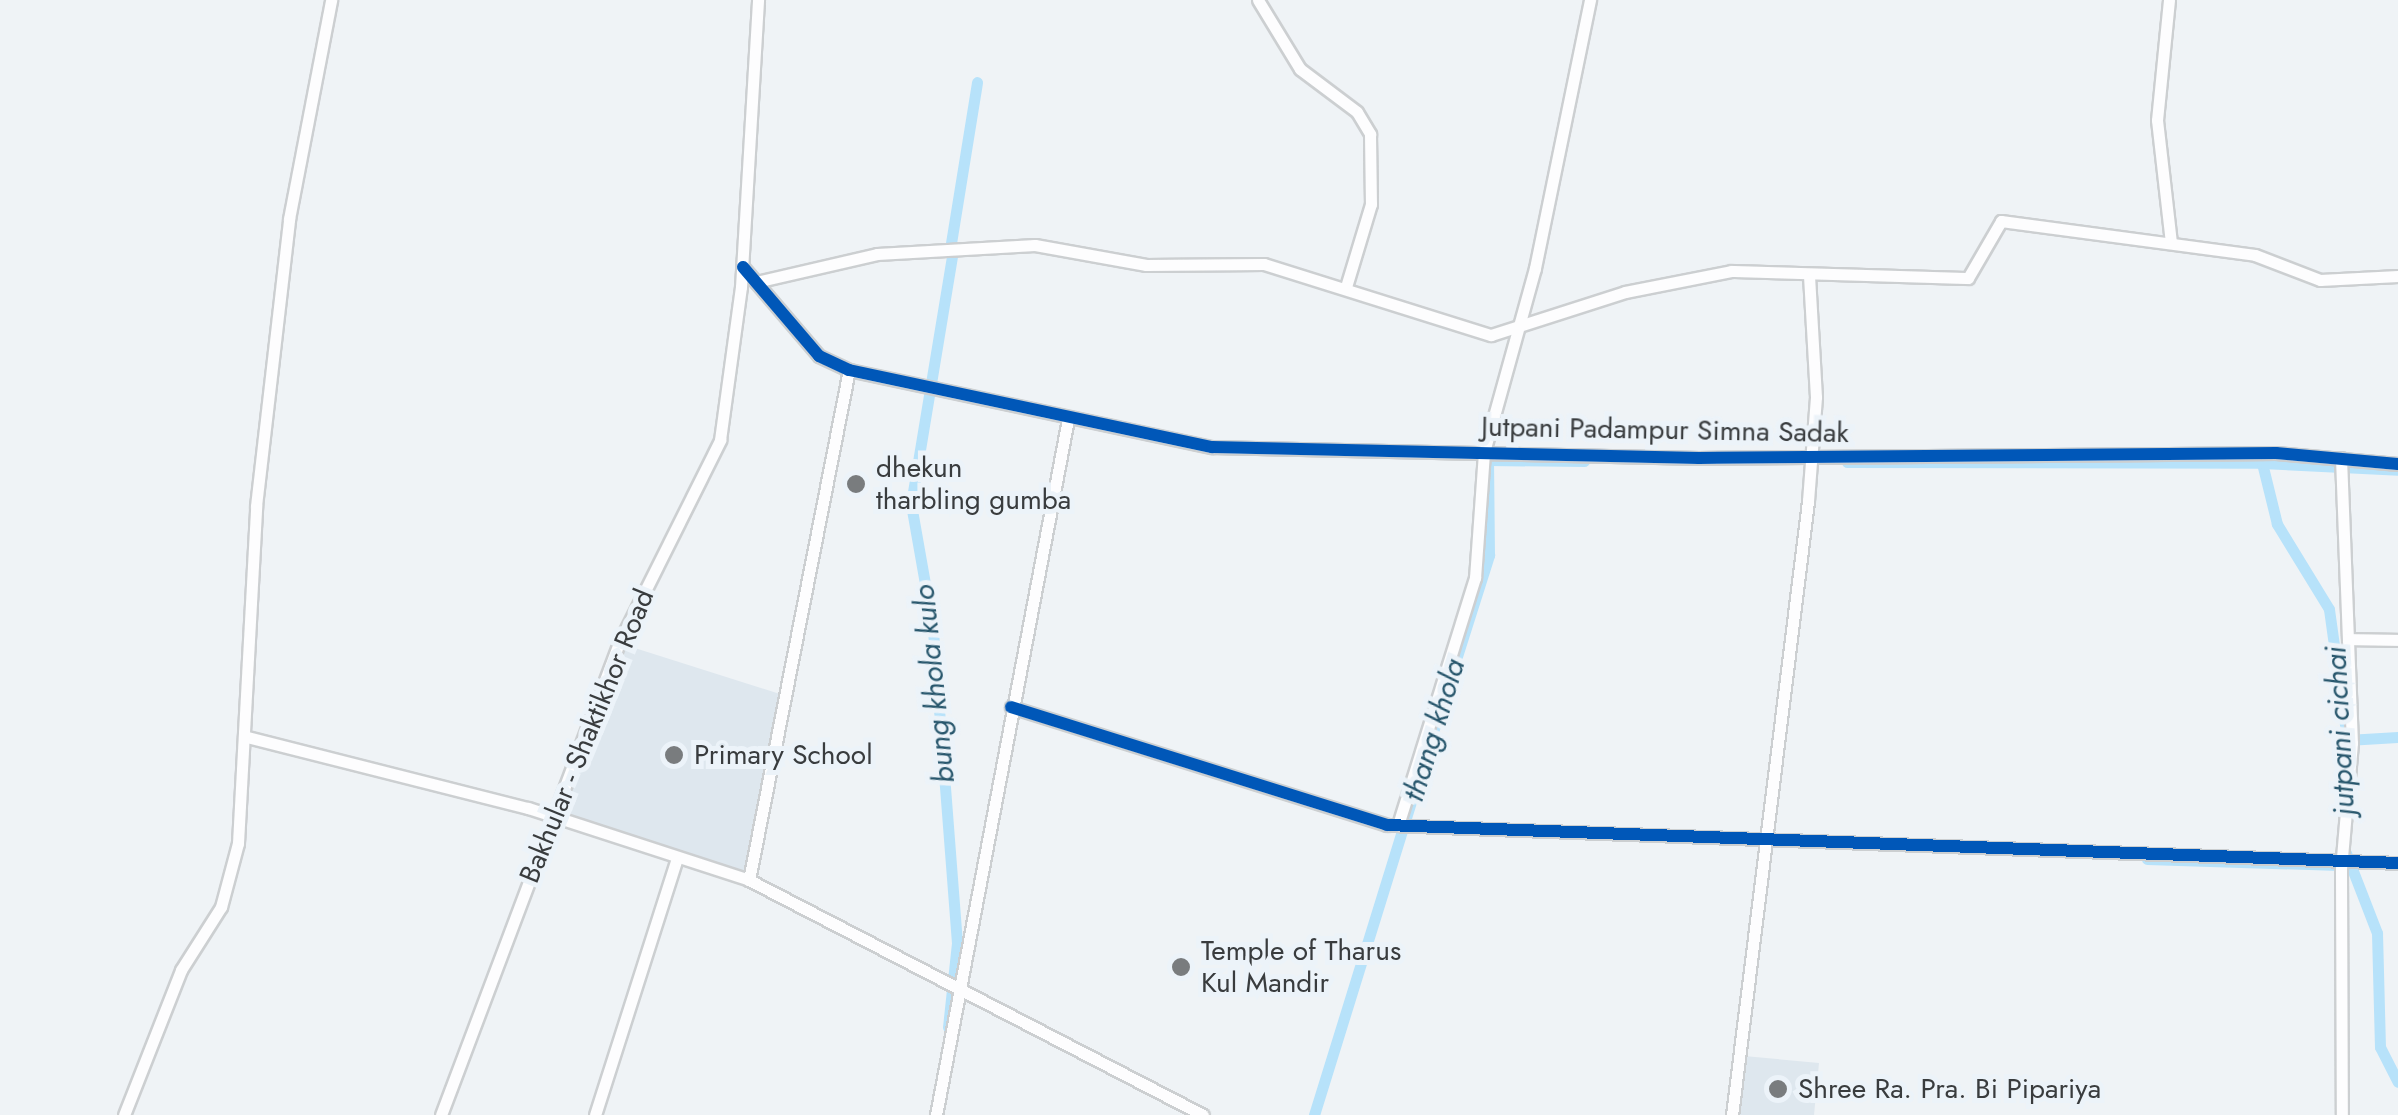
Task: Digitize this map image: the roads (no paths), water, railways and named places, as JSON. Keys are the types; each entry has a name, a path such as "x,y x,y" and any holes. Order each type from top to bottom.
{"street":[{"path":"124,1115 181,970 221,907 238,843 247,737 241,664 256,506 289,219 331,0"},
{"name":"Bakhular - Shaktikhor Road","path":"441,1115 619,644 720,440 743,267 758,0"},
{"path":"1258,0 1300,69 1357,112 1370,134 1371,204 1346,286"},
{"path":"1404,825 1475,578 1484,452 1512,330 1534,268 1590,0"},
{"path":"2169,0 2157,120 2172,242"},
{"path":"756,282 878,254 1035,245 1146,265 1264,264 1346,286 1469,334 1512,330 1682,278 1777,270 1809,276 1968,278 2001,221 2255,254 2320,280 2398,276"},
{"name":"Jutpani Padampur Simna Sadak","path":"743,267 819,356 849,370 1068,420 1241,450 2341,458 2398,464"},
{"path":"1732,1115 1760,843 1816,398 1809,276"},
{"path":"749,880 849,370"},
{"path":"936,1115 956,987 1068,420"},
{"path":"2341,458 2349,710 2341,864 2342,1115"},
{"path":"2348,640 2398,640"},
{"path":"1011,706 1404,825 1760,843 2341,864 2398,862"},
{"path":"247,737 552,816 676,860 749,880 1203,1115"},
{"path":"595,1115 676,860"}],"waterway":[{"name":"bung khola kulo","path":"951,243 977,82"},
{"name":"bung khola kulo","path":"948,1027 957,943 933,629 911,504 952,256"},
{"path":"1488,460 1584,461"},
{"name":"thang khola","path":"1433,732 1489,555 1488,460"},
{"path":"1847,462 2262,463"},
{"name":"jutpani cichai","path":"2347,739 2329,609 2277,524 2262,463 2398,470"},
{"path":"2347,740 2398,737"},
{"name":"thang khola","path":"1314,1115 1424,760"},
{"name":"jutpani cichai","path":"2346,853 2377,933 2380,1047 2398,1082"},
{"path":"2147,859 2339,865"}],"place":[{"name":"dhekun tharbling gumba","path":"856,484"},
{"name":"Primary School","path":"674,755"},
{"name":"Temple of Tharus Kul Mandir","path":"1181,967"},
{"name":"Shree Ra. Pra. Bi Pipariya","path":"1778,1089"}]}
